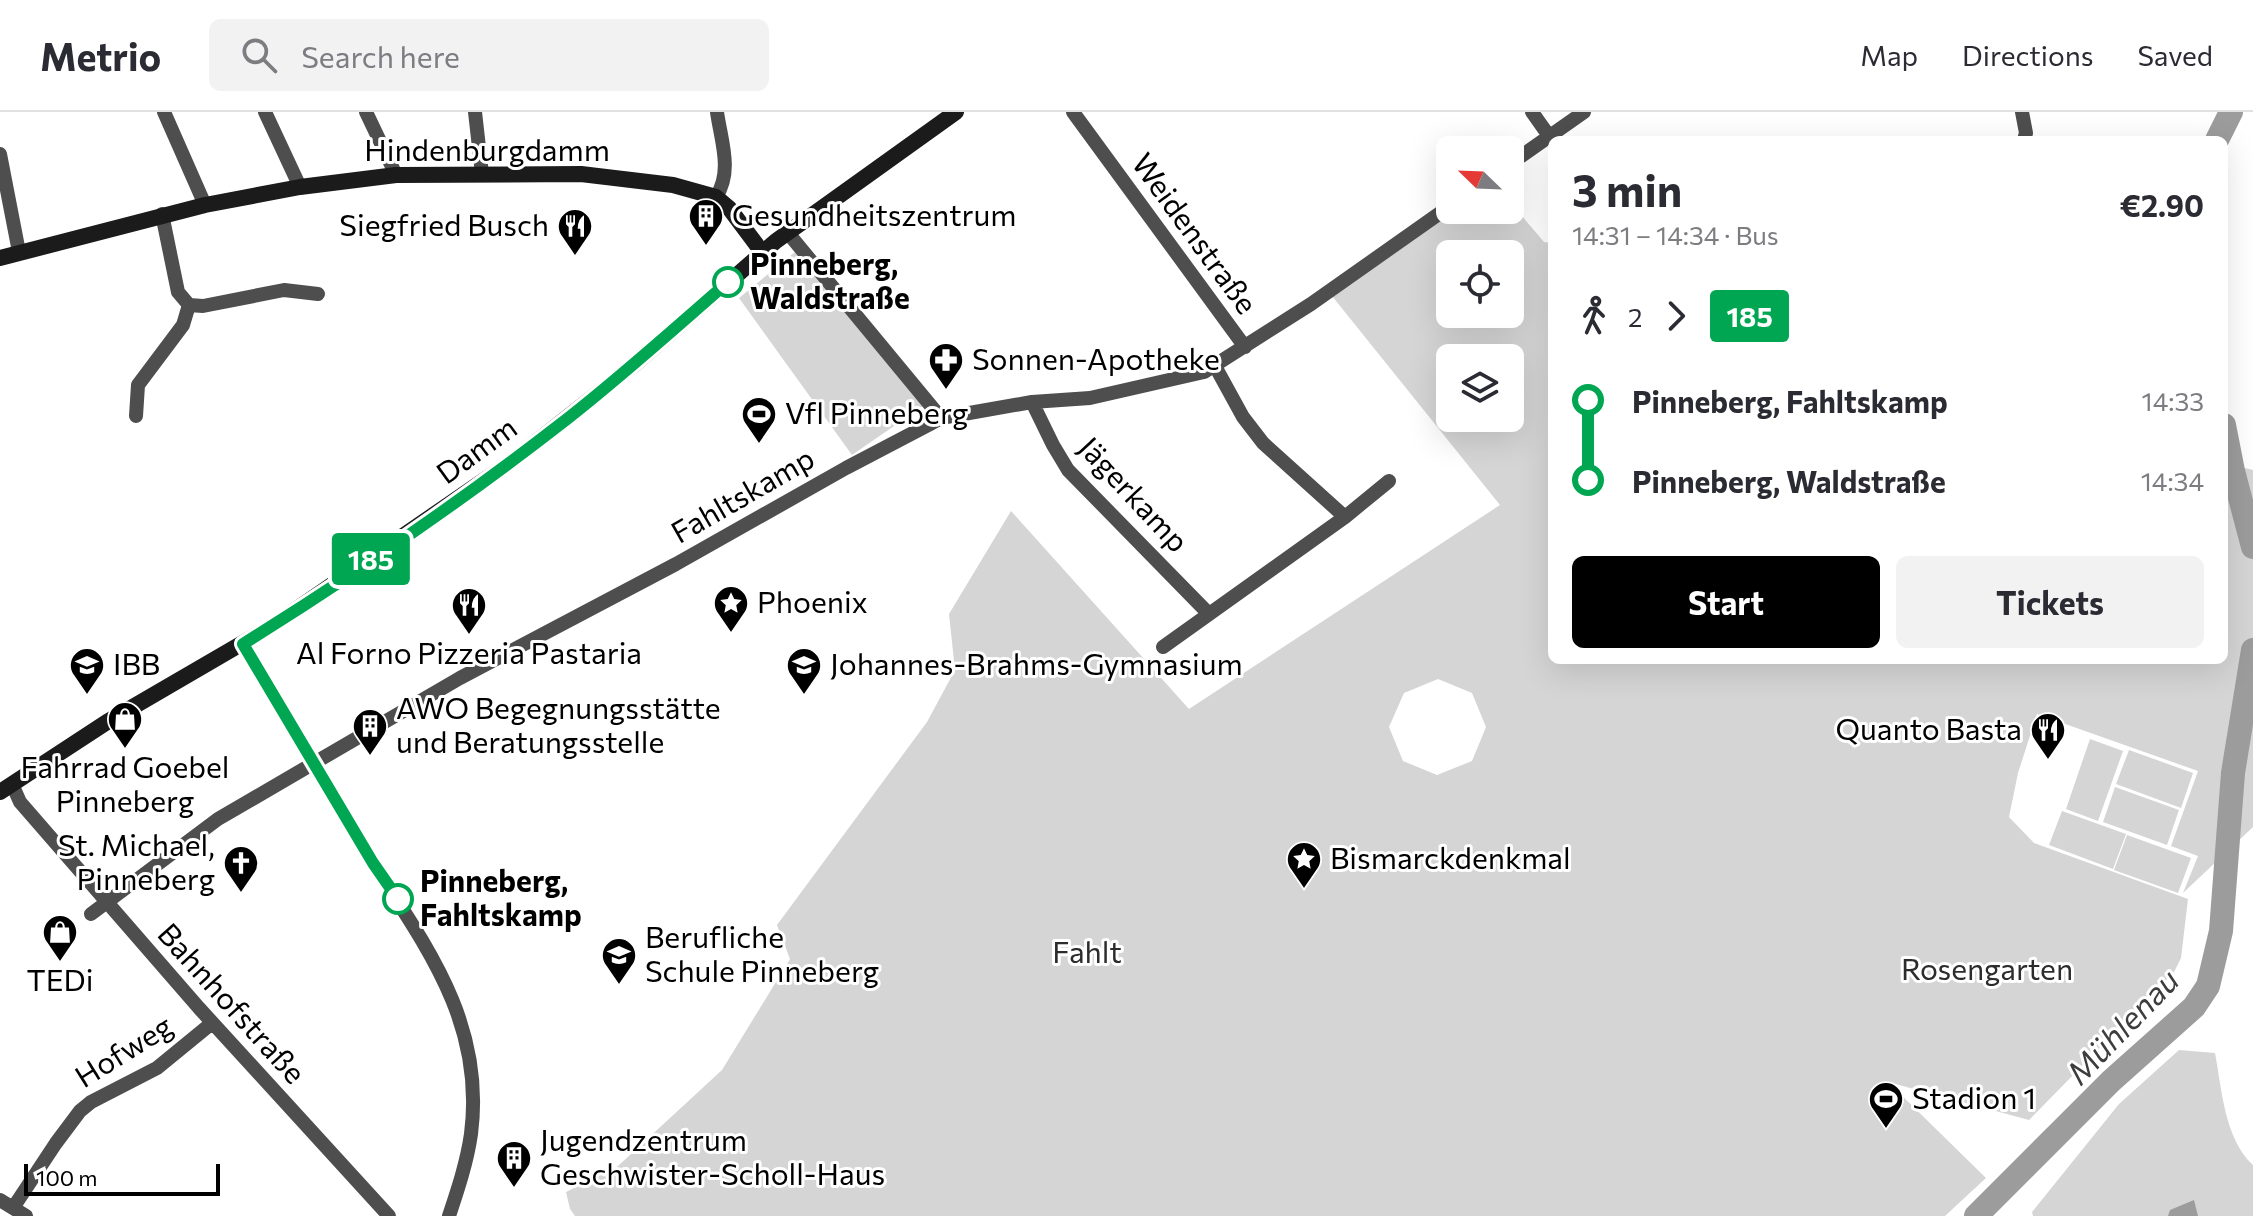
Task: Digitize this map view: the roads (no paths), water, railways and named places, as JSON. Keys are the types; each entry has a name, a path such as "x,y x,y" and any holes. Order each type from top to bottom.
{"main road":[{"name":"Damm","path":"6,788 107,722 243,644 512,461 635,364 762,252 956,112"},
{"name":"Hindenburgdamm","path":"0,258 162,214 300,187 396,175 581,174 648,180 716,197"},
{"path":"716,197 729,208 762,252"}],"street":[{"path":"164,112 205,205"},
{"path":"265,112 300,187"},
{"path":"366,112 396,175"},
{"path":"475,112 482,174"},
{"path":"716,197 725,177 717,112"},
{"name":"Weidenstraße","path":"1073,112 1245,347"},
{"path":"1532,112 1549,136 1584,112"},
{"path":"2022,112 2025,136"},
{"path":"1524,154 1548,137"},
{"path":"0,154 19,252"},
{"path":"162,214 178,292 189,305 203,306 284,290 318,294"},
{"name":"Fahltskamp","path":"91,914 208,826 460,678 676,564 941,418 1032,402 1090,398 1177,379 1215,366 1436,216"},
{"path":"788,233 941,418"},
{"path":"136,416 138,385 183,325 189,305"},
{"path":"1215,366 1243,417 1263,443 1345,517"},
{"name":"Jägerkamp","path":"1032,402 1068,470 1209,614"},
{"path":"1163,647 1345,517 1389,481"},
{"path":"243,644 373,863 425,941 461,1021 474,1095 465,1166 449,1216"},
{"name":"Bahnhofstraße","path":"6,788 212,1023 389,1216"},
{"name":"Hofweg","path":"13,1208 80,1111 91,1102 157,1068 212,1023"}],"waterway":[{"name":"Mühlenau","path":"2219,136 2231,112"},
{"name":"Mühlenau","path":"2228,445 2253,547"},
{"name":"Mühlenau","path":"1976,1216 2111,1081 2194,1007 2208,986 2221,931 2233,773 2253,650"}],"place":[{"name":"Gesundheitszentrum","path":"706,247"},
{"name":"Siegfried Busch","path":"575,257"},
{"name":"Pinneberg, Waldstraße","path":"728,282"},
{"name":"Sonnen-Apotheke","path":"946,391"},
{"name":"Vfl Pinneberg","path":"759,445"},
{"name":"Phoenix","path":"731,634"},
{"name":"Al Forno Pizzeria Pastaria","path":"469,636"},
{"name":"IBB","path":"87,696"},
{"name":"Johannes-Brahms-Gymnasium","path":"804,696"},
{"name":"Fahrrad Goebel Pinneberg","path":"125,750"},
{"name":"AWO Begegnungsstätte und Beratungsstelle","path":"370,757"},
{"name":"Quanto Basta","path":"2048,761"},
{"name":"Bismarckdenkmal","path":"1304,890"},
{"name":"St. Michael, Pinneberg","path":"241,894"},
{"name":"Pinneberg, Fahltskamp","path":"398,899"},
{"name":"TEDi","path":"60,963"},
{"name":"Berufliche Schule Pinneberg","path":"619,986"},
{"name":"Stadion 1","path":"1886,1130"},
{"name":"Jugendzentrum Geschwister-Scholl-Haus","path":"514,1189"}],"park label":[{"name":"Fahlt","path":"1087,953"},
{"name":"Rosengarten","path":"1987,970"}]}
